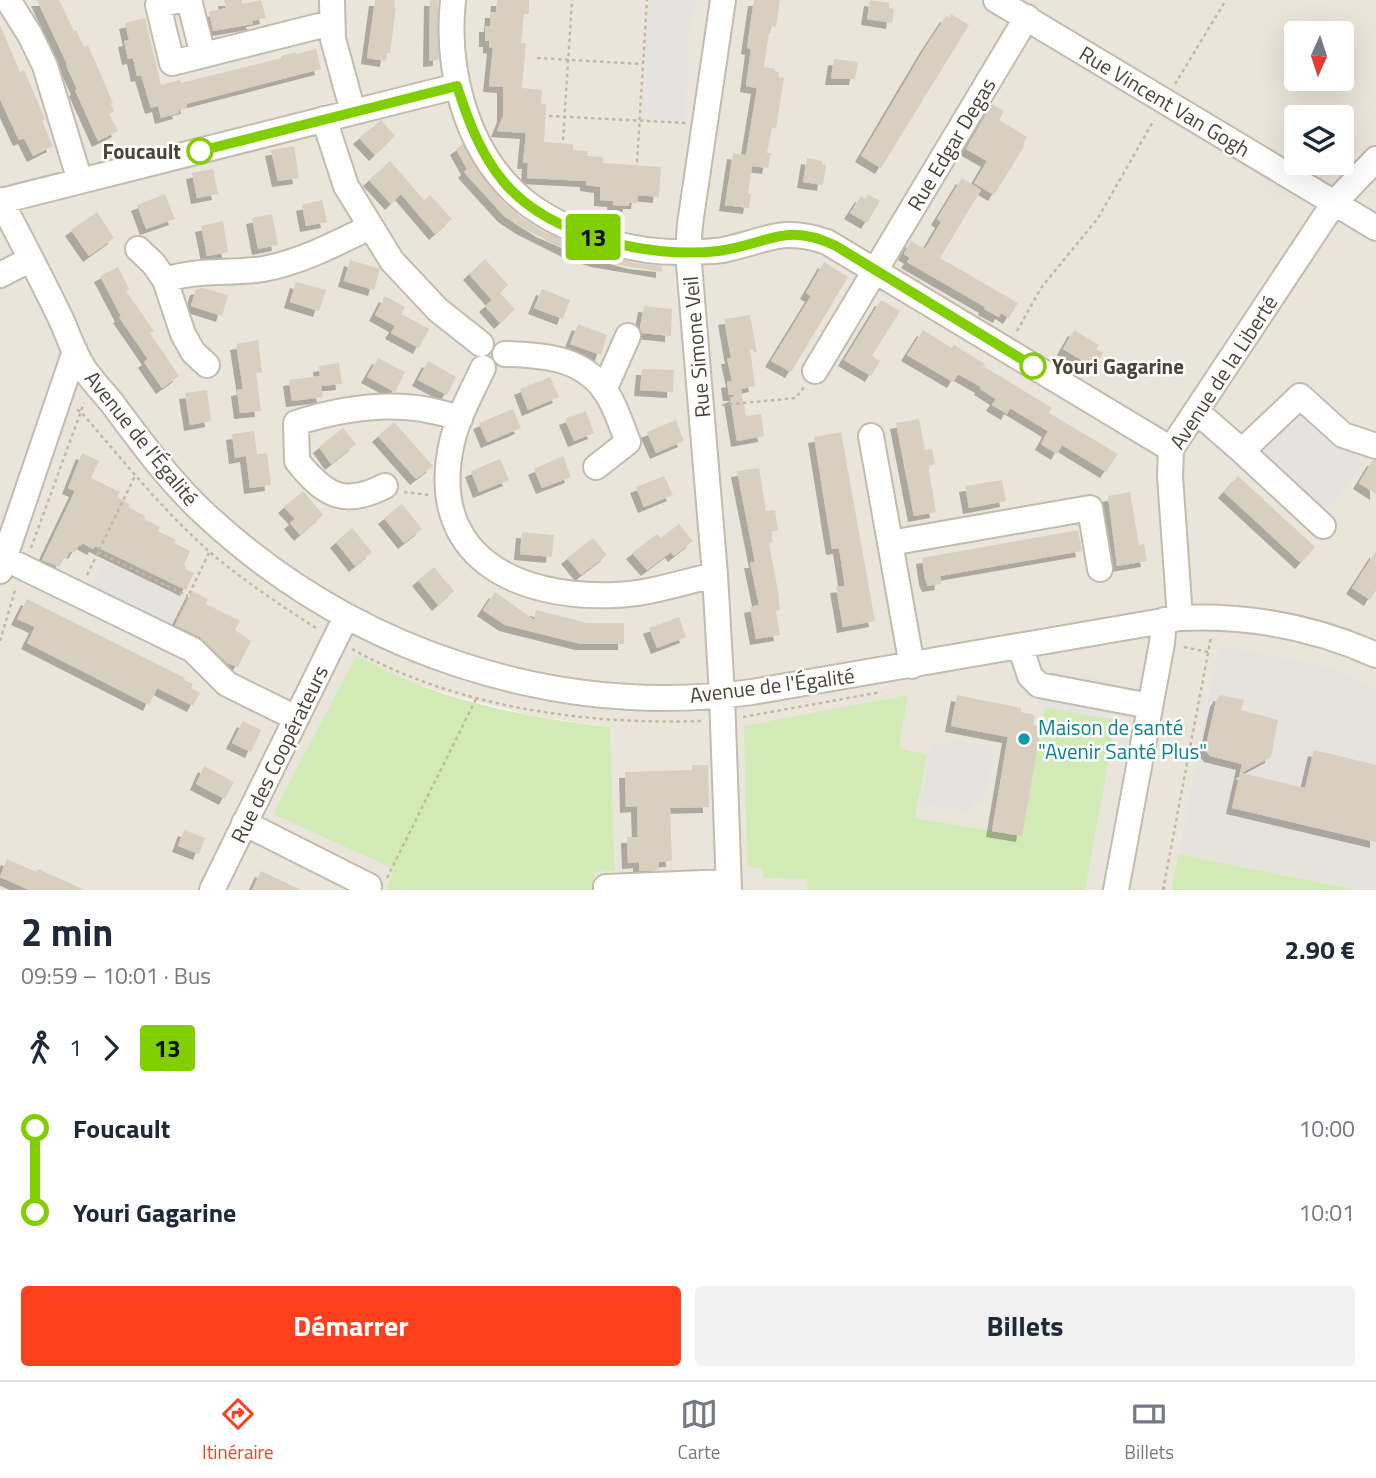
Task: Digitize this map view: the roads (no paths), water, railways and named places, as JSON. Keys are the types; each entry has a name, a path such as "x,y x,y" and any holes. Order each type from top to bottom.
{"street":[{"path":"8,0 45,66 80,181"},
{"path":"180,0 158,5 172,63 332,11 333,39 353,112"},
{"path":"190,0 203,55"},
{"path":"453,0 451,39 457,86 484,153 504,182 521,199 555,220 603,240 653,251 720,250 795,233 827,242 1171,449"},
{"name":"Rue Simone Veil","path":"723,0 688,252 715,575 729,886"},
{"name":"Rue Vincent Van Gogh","path":"996,0 1376,228"},
{"name":"Rue Edgar Degas","path":"815,371 1027,18"},
{"path":"0,200 457,86"},
{"path":"324,119 341,176 402,275 482,356 492,370 499,367 505,354 545,356 566,361 590,375 604,390 628,442 596,467"},
{"name":"Avenue de la Liberté","path":"1116,890 1150,706 1169,627 1171,449 1334,203 1376,159"},
{"name":"Avenue de l'Égalité","path":"0,200 75,351 93,381 148,453 220,528 285,579 340,628 531,684 582,693 635,697 722,696 1020,646 1169,627 1207,618 1268,622 1324,635 1376,655"},
{"path":"164,280 184,274 253,270 289,263 370,227"},
{"path":"138,249 164,280 183,334 194,352 207,365"},
{"path":"0,275 31,259"},
{"path":"604,390 628,336"},
{"path":"75,351 55,407 9,566 78,594 198,654 227,684 296,718"},
{"path":"482,356 450,456 449,497 459,528 473,553 494,569 535,585 570,593 617,595 715,575"},
{"path":"1242,451 1300,396 1343,435 1376,446"},
{"path":"382,488 352,498 338,495 324,487 297,461 296,424 340,411 381,407 428,410 460,419"},
{"path":"1196,411 1323,526"},
{"path":"871,436 912,666"},
{"path":"890,543 1090,508 1100,569"},
{"name":"Rue des Coopérateurs","path":"212,890 340,628"},
{"path":"1020,646 1030,676 1039,685 1150,706"},
{"path":"244,823 378,882"},
{"path":"606,887 729,886"}],"place":[{"name":"Foucault","path":"200,151"},
{"name":"Youri Gagarine","path":"1033,366"},
{"name":"Maison de santé \"Avenir Santé Plus\"","path":"1024,739"}]}
